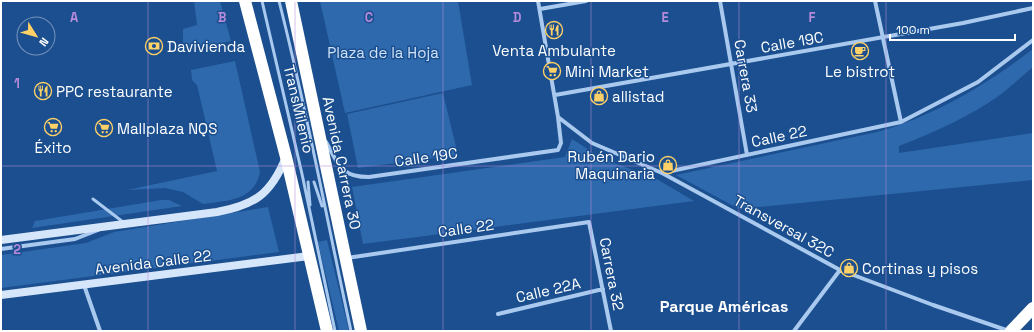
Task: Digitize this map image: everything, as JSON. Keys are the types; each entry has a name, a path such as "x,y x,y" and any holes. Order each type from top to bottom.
{"highway":[{"path":"245,1 286,157 327,331"},
{"path":"249,1 253,29"},
{"name":"Avenida Carrera 30","path":"291,1 361,331"},
{"path":"296,1 297,31"},
{"path":"1017,329 1033,308"}],"street":[{"path":"538,1 558,117"},
{"path":"540,9 586,1"},
{"name":"Carrera 33","path":"720,1 748,155"},
{"path":"875,1 881,38 901,122"},
{"name":"Calle 19C","path":"555,95 881,38 1033,8"},
{"name":"Calle 22","path":"662,173 901,122 978,82 1033,40"},
{"name":"Calle 19C","path":"320,132 341,168 348,174 357,177 370,177 558,150 561,143 558,117"},
{"name":"Transversal 32C","path":"558,117 592,143 662,173 840,270 933,306 1017,329"},
{"path":"1,240 217,212 242,206 260,197 270,187 279,173 286,157"},
{"name":"Calle 22","path":"346,258 589,222"},
{"name":"Carrera 32","path":"589,222 611,331"},
{"path":"1,249 74,239 89,235 105,226"},
{"name":"Avenida Calle 22","path":"1,296 309,256"},
{"path":"794,331 840,270"},
{"path":"84,285 100,331"},
{"name":"Calle 22A","path":"498,314 603,289"}],"lane":[{"name":"TransMilenio","path":"262,1 335,331"},
{"name":"TransMilenio","path":"279,1 298,73 327,221 351,331"},
{"name":"TransMilenio","path":"308,182 312,223"},
{"name":"TransMilenio","path":"314,182 327,221"},
{"path":"93,199 125,224"}],"green space":[{"path":"194,1 220,1 231,41 187,50 183,42 183,29 197,25"},
{"name":"Plaza de la Hoja","path":"320,1 458,1 472,85 345,113"},
{"path":"1033,49 1033,67 1004,92 988,103 939,130 899,146 899,153 1033,133 1033,180 739,209 676,175 877,132 898,125 959,98 997,75"},
{"path":"235,61 260,172 257,182 252,189 246,194 230,200 203,204 183,192 165,188 127,190 217,171 197,85 192,80 191,70"},
{"path":"443,93 458,155 358,168 347,114"},
{"path":"572,139 603,159 655,178 694,201 363,244 352,187 565,157"},
{"path":"161,200 169,200 182,206 32,228 35,221"},
{"path":"268,207 279,252 1,288 1,255 86,243 114,232"},
{"path":"327,240 349,331 339,331 318,242"}],"place":[{"name":"Venta Ambulante","path":"554,30"},
{"name":"Davivienda","path":"154,46"},
{"name":"Le bistrot","path":"860,51"},
{"name":"Mini Market","path":"552,71"},
{"name":"PPC restaurante","path":"43,91"},
{"name":"allistad","path":"599,96"},
{"name":"Éxito","path":"53,127"},
{"name":"Mallplaza NQS","path":"104,128"},
{"name":"Rubén Dario Maquinaria","path":"668,165"},
{"name":"Cortinas y pisos","path":"849,268"}],"district":[{"name":"Parque Américas","path":"724,306"}]}
